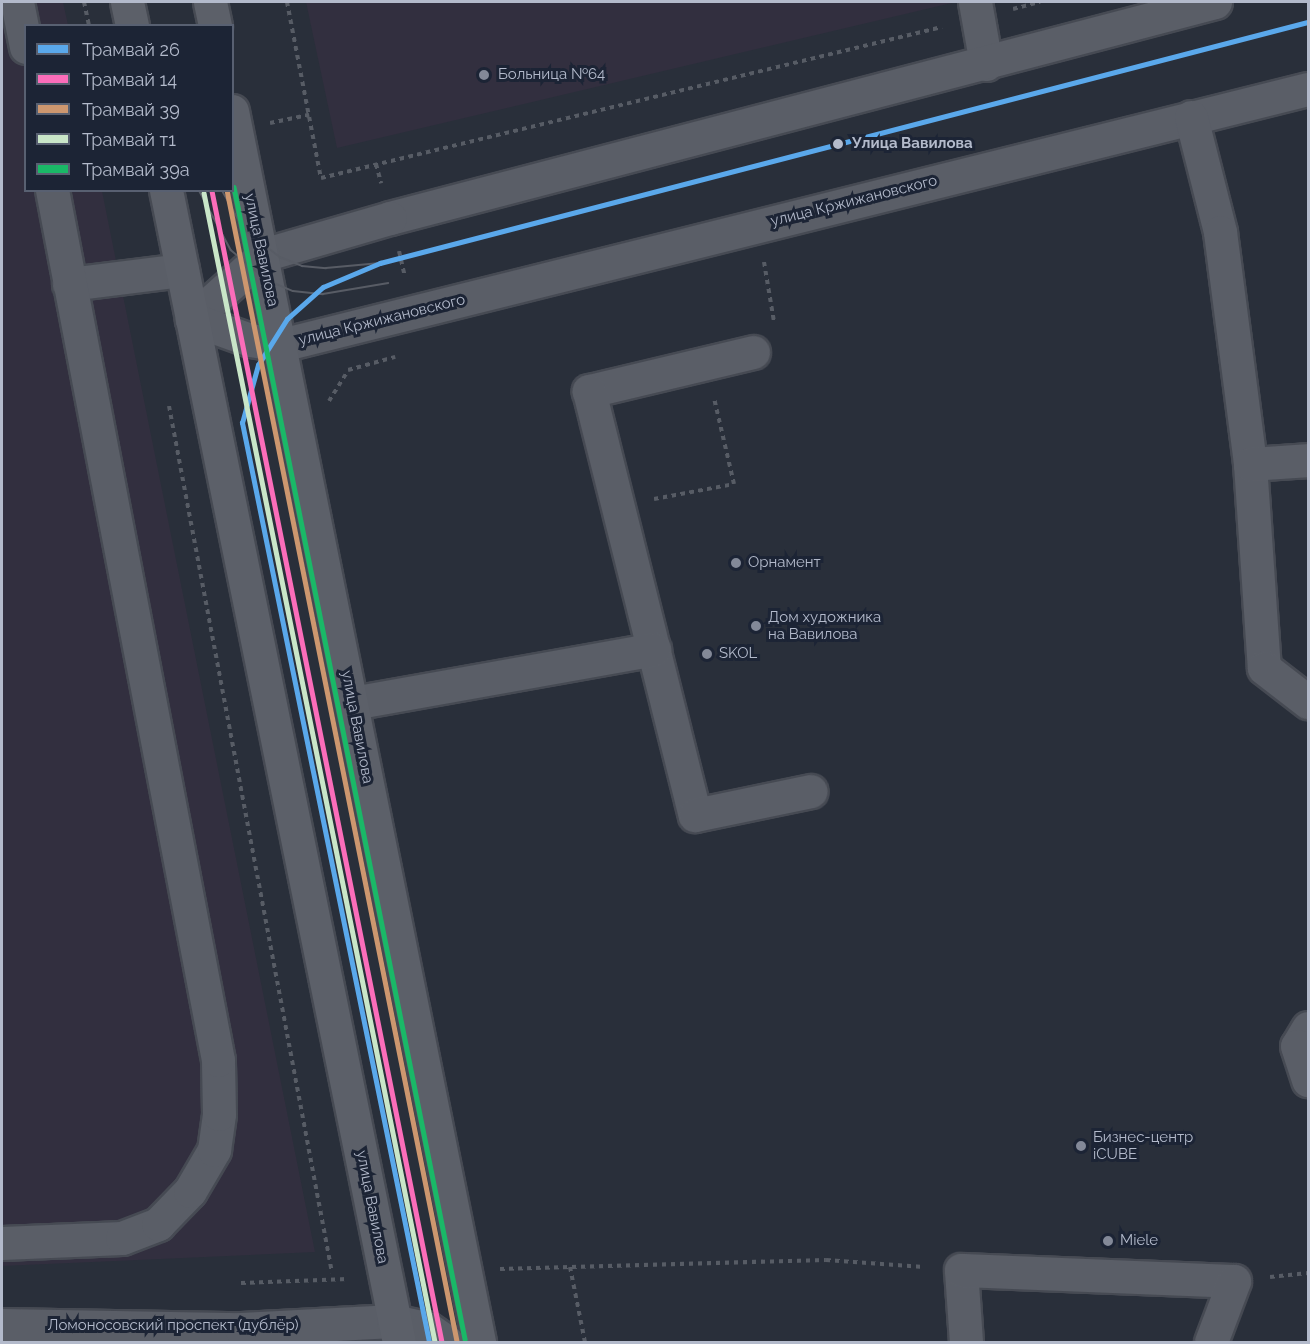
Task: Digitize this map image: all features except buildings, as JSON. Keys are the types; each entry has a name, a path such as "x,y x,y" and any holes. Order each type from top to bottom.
{"main road":[{"path":"128,2 132,24"},
{"path":"210,2 215,24"},
{"name":"улица Вавилова","path":"246,118 263,255 479,1342"},
{"name":"улица Вавилова","path":"166,192 396,1332"}],"street":[{"path":"17,2 24,36"},
{"path":"192,319 263,255 390,218 986,64 1215,2"},
{"path":"977,10 986,64"},
{"name":"улица Кржижановского","path":"192,319 250,340 281,345 1308,89"},
{"path":"1191,117 1220,232 1250,464 1264,668 1308,702"},
{"path":"2,1244 122,1238 158,1224 190,1191 214,1150 219,1114 219,1060 52,192"},
{"path":"69,284 182,270"},
{"path":"753,352 588,391 695,815 811,791"},
{"path":"1250,464 1308,459"},
{"path":"352,703 654,650"},
{"path":"1308,1028 1298,1046 1308,1080"},
{"path":"966,1342 961,1270 1234,1281 1211,1342"},
{"name":"Ломоносовский проспект (дублёр)","path":"2,1325 396,1332 427,1328 447,1342"}],"path":[{"path":"84,2 89,24"},
{"path":"287,2 321,178 977,10 1040,2"},
{"path":"246,118 309,115"},
{"path":"376,164 414,311"},
{"path":"753,352 778,344 763,257"},
{"path":"617,505 734,484 706,363"},
{"path":"169,404 332,1273"},
{"path":"495,1269 826,1260 961,1270"},
{"path":"570,1267 586,1342"},
{"path":"240,1283 345,1281 356,1273"},
{"path":"1264,1278 1308,1273"}],"shaded area":[{"path":"2,2 63,2 68,24 24,24 24,192 102,192 315,1252 2,1266"},
{"name":"Больница №64","path":"306,2 956,2 337,148"}],"tram line":[{"name":"26","path":"429,1342 242,423 258,365 287,319 323,287 380,263 1308,22"},
{"name":"39а","path":"234,187 465,1339"},
{"path":"200,192 231,250 267,280 293,291 323,294 388,283"},
{"name":"14","path":"212,192 442,1342"},
{"path":"223,192 244,229 280,257 302,266 326,268 380,263"},
{"name":"39","path":"227,192 457,1341"},
{"name":"т1","path":"204,193 435,1342"}],"place":[{"name":"Больница №64","path":"484,75"},
{"name":"Улица Вавилова","path":"838,144"},
{"name":"Орнамент","path":"736,563"},
{"name":"Дом художника на Вавилова","path":"756,626"},
{"name":"SKOL","path":"707,654"},
{"name":"Бизнес-центр iCUBE","path":"1081,1146"},
{"name":"Miele","path":"1108,1241"}]}
